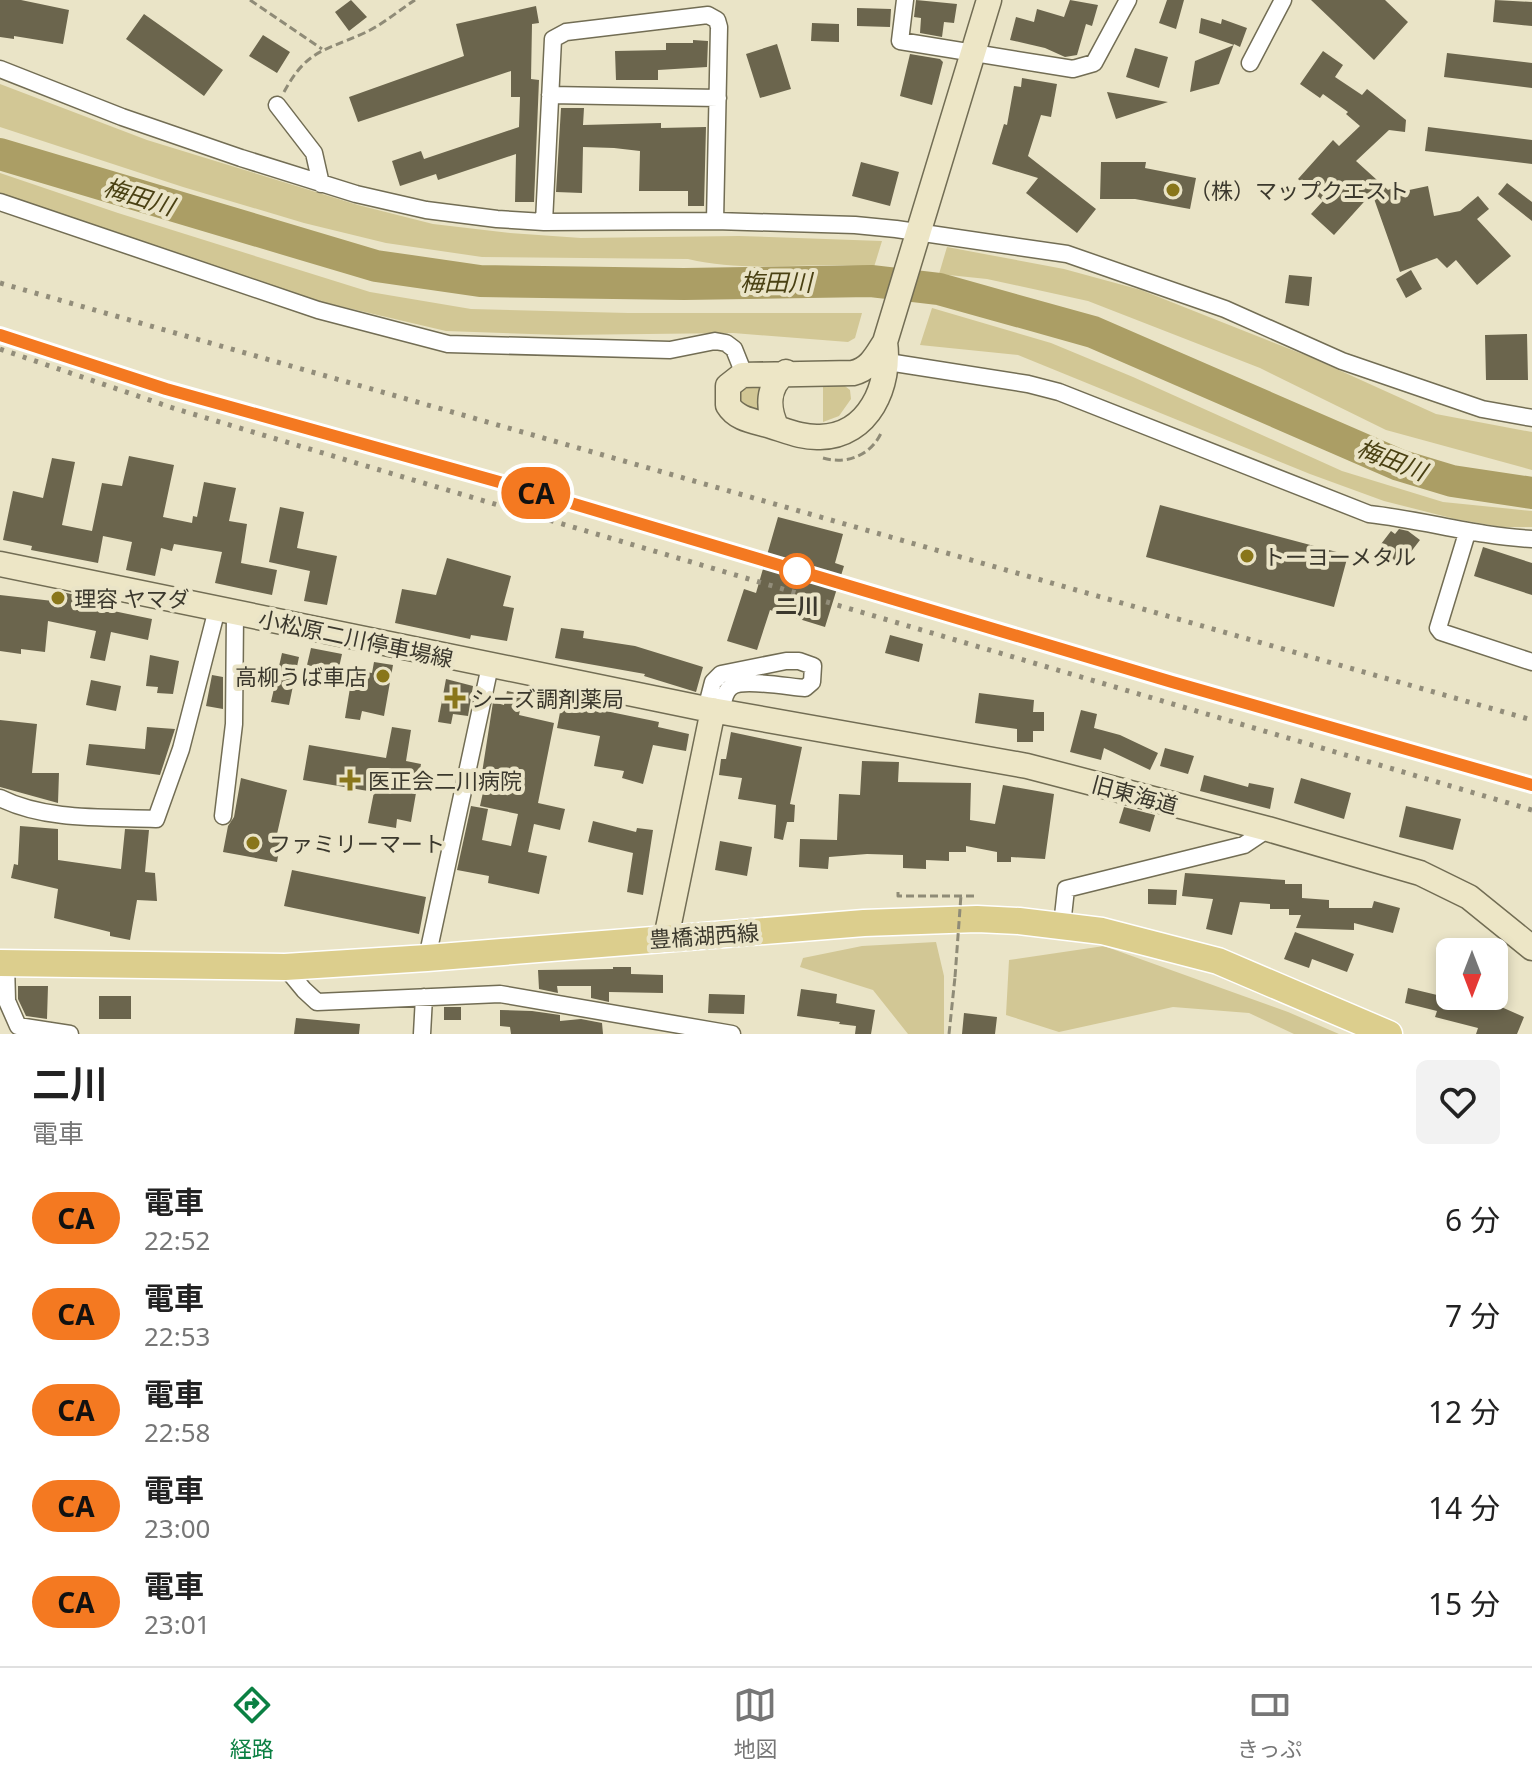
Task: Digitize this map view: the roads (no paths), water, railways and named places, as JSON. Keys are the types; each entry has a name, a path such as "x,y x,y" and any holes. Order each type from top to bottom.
{"main road":[{"name":"豊橋湖西線","path":"3,963 285,967 666,938 977,919 1062,925 1141,940 1218,961 1389,1034"}],"street":[{"path":"905,0 900,41 1073,69 1094,63 1128,0"},
{"path":"872,427 886,352 917,237 989,0"},
{"path":"1250,63 1283,0"},
{"path":"544,222 551,43 557,35 708,15 715,17 719,23 715,221"},
{"path":"0,69 135,122 321,184 426,210 544,222 715,221 855,225 917,237 1067,254 1212,304 1342,361 1482,409 1532,418"},
{"path":"550,95 718,98"},
{"path":"277,105 314,153 321,184"},
{"path":"0,202 318,310 448,344 670,350 702,341 715,341 726,343 734,349 744,374"},
{"path":"872,427 819,438 777,428 741,417 729,407 726,397 728,386 744,374 849,373 868,366 886,352"},
{"path":"886,352 1048,389 1369,514 1467,533 1532,539"},
{"path":"777,428 771,414 770,397 777,381 786,372"},
{"path":"849,373 872,427"},
{"path":"1467,533 1438,628 1444,633 1532,662"},
{"name":"小松原二川停車場線","path":"0,564 713,710"},
{"path":"0,798 18,807 76,816 156,819 226,611"},
{"path":"223,816 234,724 226,611"},
{"path":"666,938 713,710 713,682 721,674 786,661 813,666 812,682 805,688 735,684 713,710"},
{"path":"427,958 490,666"},
{"name":"旧東海道","path":"713,710 1027,766 1268,829 1437,880 1476,902 1532,948"},
{"path":"1062,925 1066,889 1244,845 1268,829"},
{"path":"3,963 7,1001 18,1026 70,1034"},
{"path":"285,967 317,1002 500,994 732,1034"},
{"path":"422,1034 424,997"}],"waterway":[{"name":"梅田川","path":"0,154 376,266 480,281 684,284 871,281 939,289 1093,332 1399,465 1452,481 1532,493"}],"railway":[{"path":"0,283 1532,720"},
{"path":"0,335 166,389 517,487 1172,682 1532,785"},
{"path":"0,349 173,408 1532,810"}],"train":[{"name":"CA","path":"0,335 166,389 517,487 1172,682 1532,785"}],"place":[{"name":"（株）マップクエスト","path":"1173,190"},
{"name":"トーヨーメタル","path":"1247,556"},
{"name":"二川","path":"797,571"},
{"name":"理容 ヤマダ","path":"58,598"},
{"name":"高柳うば車店","path":"383,676"},
{"name":"シーズ調剤薬局","path":"455,698"},
{"name":"医正会二川病院","path":"350,780"},
{"name":"ファミリーマート","path":"253,843"}]}
